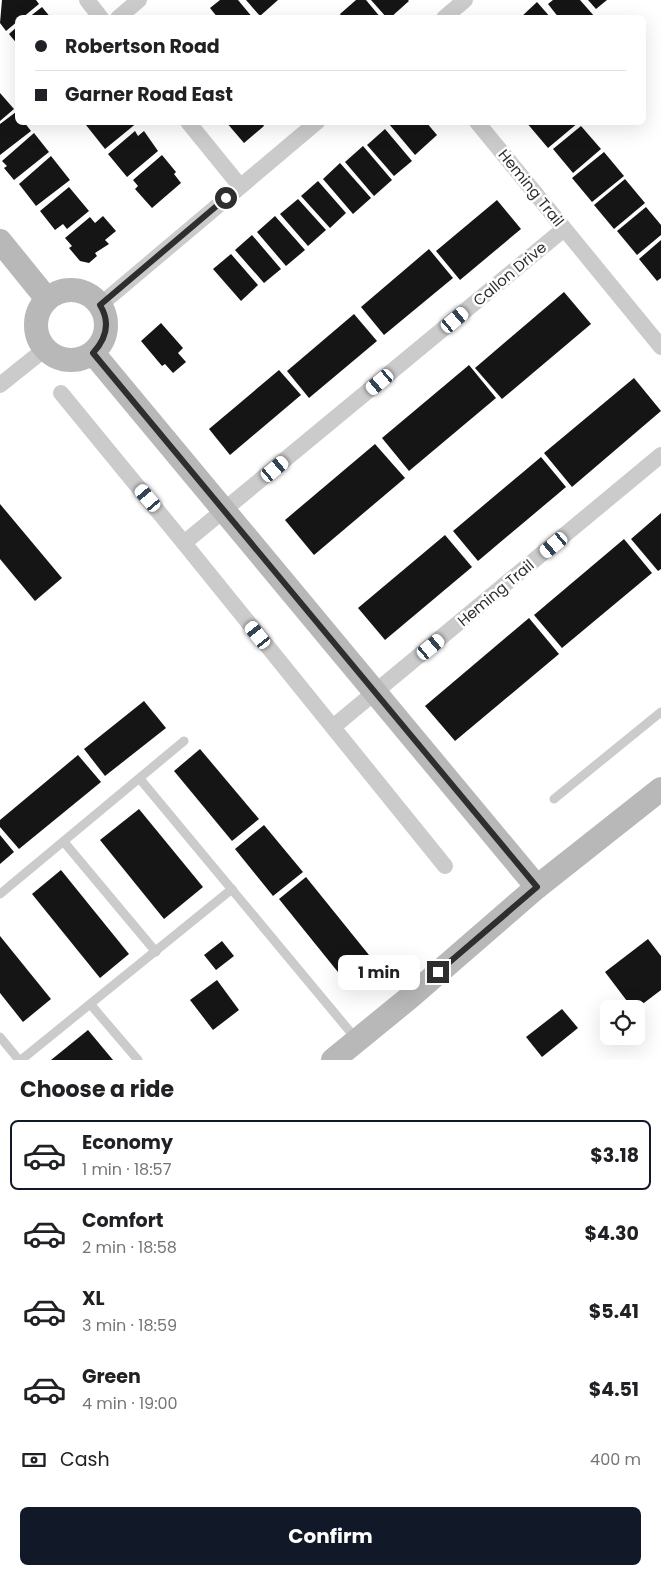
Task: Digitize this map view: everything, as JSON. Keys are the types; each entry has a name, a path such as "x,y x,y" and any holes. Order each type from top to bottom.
{"street":[{"path":"87,0 99,15"},
{"path":"122,15 139,0"},
{"path":"448,15 465,0"},
{"path":"190,125 240,186"},
{"path":"100,305 312,125"},
{"name":"Heming Trail","path":"479,125 661,347"},
{"name":"Callon Drive","path":"184,543 564,229"},
{"path":"0,241 47,299"},
{"path":"78,290 88,294 100,305 106,322 106,333 101,344 93,353 73,360 62,359 45,349 38,338 36,328 40,307 47,299 56,292 78,290"},
{"path":"0,385 45,349"},
{"path":"93,353 361,676 377,692 537,887"},
{"path":"61,393 445,866"},
{"name":"Heming Trail","path":"333,727 661,455"},
{"path":"333,1060 537,887 661,789"}],"lane":[{"path":"554,799 661,712"},
{"path":"0,894 184,741"},
{"path":"140,779 357,1040"},
{"path":"64,842 156,952"},
{"path":"0,1037 20,1060 232,889"},
{"path":"90,1005 138,1060"}],"building":[{"path":"2,0 36,0 39,4 26,15 15,15 15,24 6,31 0,23"},
{"path":"220,0 238,0 250,15 216,15 210,8"},
{"path":"246,0 278,0 261,15"},
{"path":"356,0 366,0 378,15 340,15"},
{"path":"371,0 409,1 393,15 384,15"},
{"path":"553,0 580,0 593,15 557,15 548,4"},
{"path":"588,0 607,0 596,9"},
{"path":"537,2 548,15 523,15"},
{"path":"42,7 49,15 32,15"},
{"path":"15,29 15,41 9,34"},
{"path":"0,93 14,109 0,121"},
{"path":"15,113 15,125 26,125 31,131 0,155 0,124"},
{"path":"86,125 134,125 105,149"},
{"path":"229,125 263,125 264,126 244,143"},
{"path":"390,125 429,125 437,135 415,155"},
{"path":"529,125 575,125 548,148"},
{"path":"581,126 601,149 573,173 553,149"},
{"path":"385,129 412,161 394,176 367,145"},
{"path":"135,131 138,136 144,131 158,151 127,177 108,154"},
{"path":"34,133 49,152 14,180 4,168 7,166 2,161"},
{"path":"363,146 392,180 374,196 345,162"},
{"path":"604,152 624,176 592,202 572,178"},
{"path":"162,155 176,172 174,174 181,183 152,208 135,189 138,186 133,180"},
{"path":"51,156 70,180 36,206 19,184"},
{"path":"340,163 371,198 353,214 323,179"},
{"path":"625,179 645,203 614,229 594,205"},
{"path":"318,181 346,213 330,228 301,196"},
{"path":"69,187 89,211 67,229 63,224 55,230 40,211"},
{"path":"298,199 326,230 308,246 280,214"},
{"path":"497,200 521,229 460,280 436,251"},
{"path":"646,207 661,225 661,235 637,255 617,231"},
{"path":"103,216 116,231 105,240 109,244 95,253 97,256 89,263 80,261 69,248 72,246 65,238 90,217 95,223"},
{"path":"275,216 305,250 286,266 257,232"},
{"path":"252,235 281,269 264,283 235,250"},
{"path":"661,240 661,278 657,281 639,259"},
{"path":"429,249 453,278 384,335 361,307"},
{"path":"231,254 258,285 241,301 213,269"},
{"path":"564,292 591,324 502,399 475,368"},
{"path":"354,314 377,341 309,398 287,371"},
{"path":"161,323 183,348 178,353 186,362 173,373 165,364 162,366 141,341"},
{"path":"469,365 496,398 409,471 382,438"},
{"path":"279,370 301,395 230,455 209,429"},
{"path":"634,378 661,411 572,487 544,453"},
{"path":"375,444 405,478 314,555 285,520"},
{"path":"541,457 566,487 478,561 453,531"},
{"path":"0,504 62,578 35,601 0,559"},
{"path":"661,513 661,569 658,571 631,539"},
{"path":"445,535 472,567 385,640 358,608"},
{"path":"624,539 652,573 562,648 534,615"},
{"path":"529,618 559,654 455,741 425,706"},
{"path":"144,701 166,728 105,776 84,749"},
{"path":"200,749 259,819 232,841 174,771"},
{"path":"78,755 101,782 19,849 0,827 0,820"},
{"path":"139,809 203,887 164,919 100,840"},
{"path":"264,825 303,872 273,896 235,849"},
{"path":"0,835 14,852 0,864"},
{"path":"61,870 129,954 100,978 32,894"},
{"path":"306,877 373,960 346,982 279,899"},
{"path":"0,936 51,999 23,1022 0,993"},
{"path":"648,939 661,956 661,990 645,1002 645,1000 626,1000 605,972"},
{"path":"222,941 234,956 216,970 204,955"},
{"path":"217,980 239,1010 213,1030 190,1000"},
{"path":"562,1009 578,1028 542,1057 526,1037"},
{"path":"88,1030 113,1060 51,1060"}],"route":[{"path":"226,198 100,305 106,322 106,333 101,344 93,353 361,676 377,692 537,887 438,972"}]}
